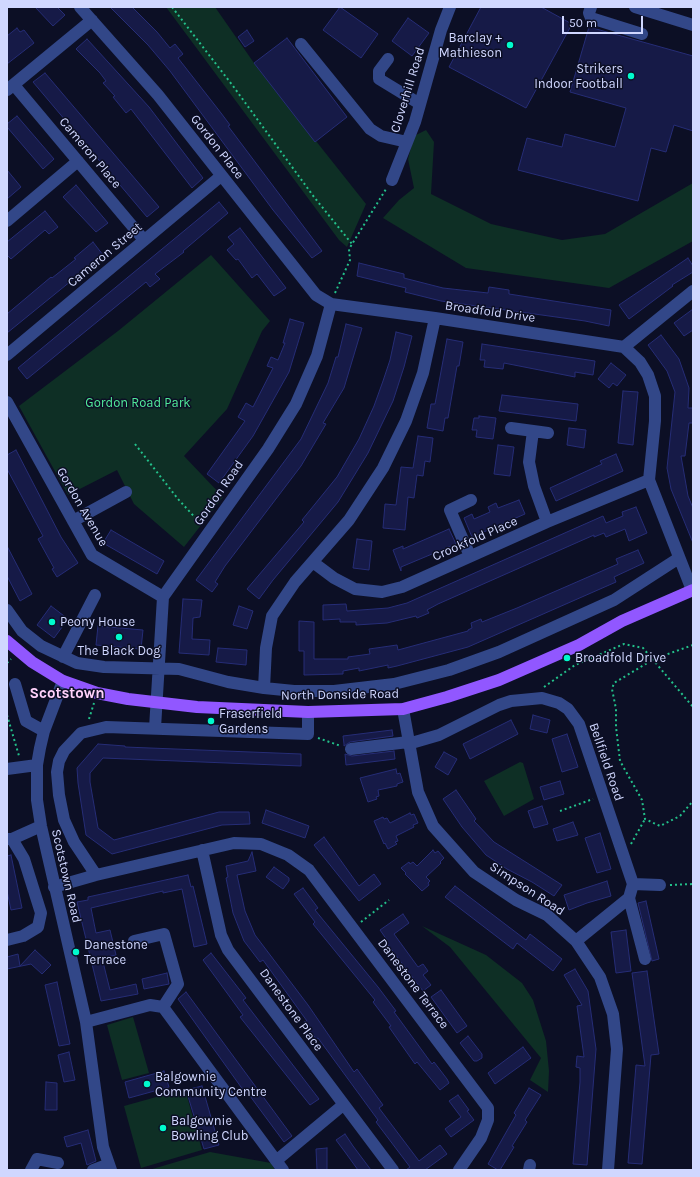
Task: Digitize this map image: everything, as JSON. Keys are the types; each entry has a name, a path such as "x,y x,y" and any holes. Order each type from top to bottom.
{"main road":[{"name":"North Donside Road","path":"63,680 97,693 197,707 308,712 403,708 446,697 499,680 579,645 622,621 693,590"},
{"path":"7,641 32,662 63,680"}],"street":[{"name":"Gordon Place","path":"80,7 158,95 316,295 331,304"},
{"name":"Cloverhill Road","path":"392,180 420,104 441,30 450,7"},
{"path":"591,7 589,13 591,18 642,34"},
{"path":"635,7 693,24"},
{"path":"10,87 92,20"},
{"path":"301,44 370,129 381,136 407,142"},
{"path":"388,59 380,71 379,79 420,104"},
{"name":"Cameron Place","path":"10,87 78,161 144,240"},
{"path":"7,221 78,161"},
{"name":"Cameron Street","path":"7,355 221,176"},
{"path":"693,291 624,347 640,362 648,375 655,396 655,421 649,480 693,590"},
{"path":"331,304 435,318"},
{"name":"Gordon Road","path":"156,702 163,597 169,585 209,533 268,449 296,404 317,356 331,304"},
{"name":"Broadfold Drive","path":"264,688 266,648 272,616 295,582 314,563 349,520 384,468 406,421 423,373 435,318 624,347"},
{"name":"Gordon Avenue","path":"7,402 92,555 163,597"},
{"path":"511,428 548,433"},
{"path":"533,431 530,462 534,486 547,522"},
{"name":"Crookfold Place","path":"314,563 334,578 355,589 382,592 402,587 547,522 649,480"},
{"path":"73,521 126,492"},
{"path":"470,556 450,510 471,500"},
{"name":"North Donside Road","path":"7,610 22,631 41,646 63,657 93,666 179,669 228,682 264,688 294,691 334,692 394,684 449,670 499,652 614,600 679,558"},
{"path":"63,657 95,595"},
{"name":"Scotstown Road","path":"63,680 44,731 37,765 37,796 41,826 54,887 86,1022 102,1146 110,1167"},
{"path":"15,684 26,720 44,731"},
{"name":"Bellfield Road","path":"350,749 408,743 439,735 499,705 535,697 559,703 568,709 579,724 633,884"},
{"path":"155,728 156,702"},
{"name":"Simpson Road","path":"403,708 408,743 418,792 433,826 474,872 516,900 546,915 576,941 600,977 613,1014 617,1049 608,1170"},
{"path":"96,875 74,842 64,820 59,795 57,772 58,761 64,751 81,734 106,727 308,734 308,712"},
{"path":"7,769 37,765"},
{"path":"7,940 23,936 38,927 41,913 24,860 9,839 41,826"},
{"name":"Danestone Terrace","path":"54,887 96,875 234,843 261,844 288,855 309,870 488,1108 488,1120 481,1138 459,1170"},
{"name":"Danestone Place","path":"202,850 221,934 228,950 393,1170"},
{"path":"645,959 629,898 633,884 660,885"},
{"path":"576,941 629,898"},
{"path":"134,941 164,934 178,984 163,1007"},
{"path":"86,1022 150,1005 163,1007 280,1165 343,1105"},
{"path":"30,1170 37,1159 58,1163"},
{"path":"93,1170 110,1167"}],"path":[{"path":"172,7 233,86 314,197 352,244"},
{"path":"331,304 350,260 349,249 392,180"},
{"path":"135,444 178,499 209,533"},
{"path":"535,697 547,684 575,665 620,645 643,648 693,706"},
{"path":"624,856 646,819 642,800 620,761 616,727 616,709 612,689 614,683 654,659 693,645"},
{"path":"7,715 22,766"},
{"path":"308,734 350,749"},
{"path":"560,811 603,796"},
{"path":"646,819 660,826 680,816 693,801"},
{"path":"660,885 693,884"},
{"path":"353,927 389,900"}],"green space":[{"path":"166,7 215,7 254,63 366,204 347,247 339,240"},
{"path":"426,130 434,142 431,194 491,224 562,240 605,234 693,183 693,241 609,288 466,268 383,218 399,200 414,188 408,159 414,136"},
{"name":"Gordon Road Park","path":"211,255 270,321 262,331 227,409 184,456 223,497 184,547 134,504 117,470 68,495 19,406 118,331"},
{"path":"520,762 523,763 534,799 504,816 484,781"},
{"path":"422,926 486,955 522,983 533,1000 546,1041 549,1071 548,1092 530,1080 541,1058 450,947"},
{"path":"133,1017 149,1073 122,1080 107,1025"},
{"name":"Balgownie Bowling Club","path":"185,1089 202,1150 141,1168 124,1106"},
{"path":"210,1152 271,1163 275,1170 149,1170"}],"building":[{"path":"35,7 57,7 65,15 53,26"},
{"path":"110,7 132,7 157,32 170,48 175,44 183,54 178,58 230,125 228,126 322,251 312,258 273,210 170,71 148,45"},
{"path":"340,7 378,34 361,58 323,30"},
{"name":"Barclay + Mathieson","path":"481,7 541,7 572,24 526,108 449,67"},
{"path":"408,18 429,33 412,56 392,41"},
{"path":"589,27 693,56 693,131 674,125 666,152 651,148 638,201 518,170 527,138 562,147 565,134 615,147 626,108 570,92"},
{"path":"17,28 20,32 24,30 34,43 7,64 7,36"},
{"path":"247,30 254,41 245,47 238,37"},
{"path":"287,38 347,117 315,142 254,63"},
{"path":"87,39 149,107 203,178 192,188 131,109 126,113 113,97 115,96 103,83 106,81 100,73 76,49"},
{"path":"45,73 159,207 147,217 33,82"},
{"path":"17,116 54,159 43,169 7,127 7,124"},
{"path":"7,170 21,187 7,199"},
{"path":"76,185 108,223 96,232 63,197"},
{"path":"219,202 228,213 183,251 184,252 155,274 160,279 150,287 146,282 27,379 18,368"},
{"path":"45,211 58,227 49,234 45,230 11,259 7,255 7,242"},
{"path":"240,228 286,288 274,296 257,274 252,278 238,259 236,260 227,250 234,244 228,237"},
{"path":"93,242 103,255 7,333 7,314 51,277 52,278 76,259 74,258"},
{"path":"688,258 693,266 693,272 672,285 673,286 629,319 619,305"},
{"path":"359,263 404,274 404,278 443,288 488,293 489,287 509,290 509,294 611,310 609,326 585,321 441,301 405,292 406,288 357,276"},
{"path":"693,309 693,330 684,336 674,323"},
{"path":"290,319 304,323 289,372 253,436 219,483 207,474 245,421 238,417 246,403 253,407 273,368 267,366 271,357 278,360 285,343 283,343"},
{"path":"346,324 362,328 344,388 323,423 326,424 301,466 225,566 215,582 218,584 212,592 196,580 301,439 328,383 336,357 338,357"},
{"path":"396,332 412,336 393,401 368,453 338,502 259,599 247,589 304,522 302,520 337,477 359,439 374,406 383,381 390,360"},
{"path":"661,335 679,359 689,388 688,408 693,408 693,423 689,423 685,456 681,456 688,496 693,508 693,543 671,489 667,468 675,392 667,371 648,345"},
{"path":"447,339 463,342 459,366 457,366 448,418 445,418 443,431 427,428 431,404 435,404"},
{"path":"482,344 595,361 593,375 575,372 575,377 504,363 503,369 484,367 485,360 480,360"},
{"path":"611,363 626,375 617,386 613,383 609,388 598,379"},
{"path":"623,391 638,392 633,445 618,443"},
{"path":"502,395 578,404 576,421 499,411"},
{"path":"479,416 496,418 493,439 476,437 477,430 472,430 474,418 479,418"},
{"path":"569,428 586,430 584,448 567,445"},
{"path":"418,436 433,438 430,462 425,461 423,476 417,475 414,498 408,497 405,530 383,528 385,504 396,505 401,467 413,468"},
{"path":"498,445 514,447 510,476 494,474"},
{"path":"16,450 61,537 78,563 57,577 52,569 54,568 38,539 43,536 7,469 7,455"},
{"path":"616,454 623,471 556,501 550,488 602,464 600,461"},
{"path":"519,500 525,514 472,537 464,518 472,514 474,519 490,512 488,507 496,503 498,508"},
{"path":"636,507 647,533 629,541 625,529 606,537 604,533 594,537 594,535 438,604 427,610 429,613 417,618 416,616 387,623 356,625 356,622 340,622 340,619 323,620 323,605 346,604 347,611 388,608 407,603 603,516 606,523 623,516 622,512"},
{"path":"449,529 456,544 401,567 401,571 393,550 403,546 403,549"},
{"path":"111,530 164,561 157,574 103,543"},
{"path":"357,539 372,541 369,570 353,568"},
{"path":"7,546 32,594 20,601 7,576"},
{"path":"638,550 644,563 614,577 616,582 468,647 388,668 388,665 359,671 359,668 343,671 343,674 304,675 304,651 299,651 299,621 314,622 314,659 348,659 348,657 370,654 369,649 397,645 398,650 468,631 472,628 471,623 481,619 482,622 517,608 618,564 616,559"},
{"path":"183,599 202,600 200,617 193,618 192,639 210,640 209,655 179,653"},
{"name":"Peony House","path":"51,606 68,619 54,638 37,625"},
{"path":"239,606 253,611 247,629 233,625"},
{"name":"The Black Dog","path":"98,626 143,630 141,649 96,645"},
{"path":"218,648 247,650 246,665 216,662"},
{"path":"533,715 550,720 547,733 530,729"},
{"path":"511,720 518,734 470,759 463,744"},
{"path":"392,730 393,736 350,742 344,746 343,736"},
{"path":"567,734 578,767 562,772 552,739"},
{"path":"98,744 125,747 301,754 301,766 103,758 90,773 90,782 98,828 114,840 219,812 249,812 250,824 222,825 112,854 86,835 78,783 77,768"},
{"path":"394,751 395,759 346,765 345,754 352,756"},
{"path":"444,752 457,759 448,775 435,767"},
{"path":"396,769 397,774 400,773 403,782 397,784 397,786 378,790 379,796 376,797 377,799 368,802 360,778"},
{"path":"560,781 564,794 544,800 540,787"},
{"path":"456,790 476,819 474,821 494,842 562,885 554,896 486,855 462,827 443,799"},
{"path":"542,806 548,824 534,828 528,811"},
{"path":"266,810 309,826 305,838 262,823"},
{"path":"410,813 411,815 414,814 418,823 413,825 414,827 396,836 398,841 395,842 397,844 388,849 385,843 384,844 374,821 383,817 384,819 387,818 390,823"},
{"path":"573,822 578,835 557,841 553,829"},
{"path":"600,833 611,869 597,873 585,838"},
{"path":"324,837 359,886 374,874 381,884 359,901 314,845"},
{"path":"433,850 435,853 438,851 444,858 440,862 441,863 426,877 430,881 428,883 429,885 422,891 401,868 409,862 410,864 413,862 417,866"},
{"path":"252,852 256,871 237,875 245,911 255,935 308,1005 354,1072 357,1069 383,1105 379,1108 419,1161 440,1145 447,1154 425,1170 406,1170 410,1167 376,1122 378,1120 318,1038 316,1039 304,1022 307,1021 263,960 260,962 244,941 233,913 226,878 228,877 226,866 248,861"},
{"path":"11,855 22,908 11,910 7,891 7,856"},
{"path":"274,867 289,878 289,881 283,889 266,877"},
{"path":"188,875 191,887 193,886 207,944 194,947 182,889 163,893 163,891 91,908 96,933 110,930 116,955 102,958 110,990 136,984 138,994 101,1001 77,902 88,900 88,897"},
{"path":"607,881 611,896 569,910 564,895"},
{"path":"455,886 526,940 530,934 562,959 553,971 517,943 513,949 445,897"},
{"path":"303,888 318,908 315,910 378,987 396,1011 394,1012 432,1064 434,1062 447,1079 449,1083 440,1090 417,1062 415,1064 389,1027 391,1026 373,1002 375,1000 313,924 315,922 294,894"},
{"path":"646,901 659,959 652,961 638,903"},
{"path":"403,914 409,923 394,934 418,967 423,964 428,971 423,975 431,985 423,991 385,941 387,940 380,930"},
{"path":"626,930 631,971 616,973 611,932"},
{"path":"35,950 51,965 42,974 31,964 7,969 7,957 18,954 20,966"},
{"path":"211,953 246,998 243,1000 319,1099 310,1105 240,1017 243,1015 203,960"},
{"path":"575,969 588,991 596,1049 587,1165 573,1164 580,1082 580,1068 576,1067 577,1056 584,1057 577,1006 582,1005 564,975"},
{"path":"647,971 659,1054 651,1055 642,1164 628,1163 636,1065 645,1066 632,973"},
{"path":"167,973 169,984 144,989 142,979"},
{"path":"57,982 70,1044 59,1046 45,985"},
{"path":"441,990 467,1026 457,1033 431,997"},
{"path":"186,992 292,1136 284,1142 247,1092 246,1094 178,999"},
{"path":"468,1036 482,1054 482,1058 477,1061 474,1061 460,1043"},
{"path":"523,1047 531,1058 495,1084 488,1073"},
{"path":"69,1052 75,1080 64,1082 58,1055"},
{"name":"Balgownie Community Centre","path":"164,1071 169,1087 129,1098 125,1082"},
{"path":"46,1082 57,1083 57,1110 45,1110"},
{"path":"202,1086 219,1145 204,1149 187,1093 191,1092 190,1089"},
{"path":"529,1088 541,1095 525,1120 527,1122 512,1146 514,1147 500,1170 498,1170 488,1164 516,1115 514,1113"},
{"path":"458,1095 474,1120 451,1137 445,1129 461,1117 449,1101"},
{"path":"88,1130 96,1161 87,1165 81,1143 67,1147 64,1137"},
{"path":"345,1134 371,1170 358,1170 336,1140"},
{"path":"327,1148 327,1170 317,1170 316,1149"}],"place":[{"name":"Barclay + Mathieson","path":"510,45"},
{"name":"Strikers Indoor Football","path":"631,76"},
{"name":"Peony House","path":"52,622"},
{"name":"The Black Dog","path":"119,637"},
{"name":"Broadfold Drive","path":"567,658"},
{"name":"Fraserfield Gardens","path":"211,721"},
{"name":"Danestone Terrace","path":"76,952"},
{"name":"Balgownie Community Centre","path":"147,1084"},
{"name":"Balgownie Bowling Club","path":"163,1128"}],"district":[{"name":"Scotstown","path":"67,694"}]}
